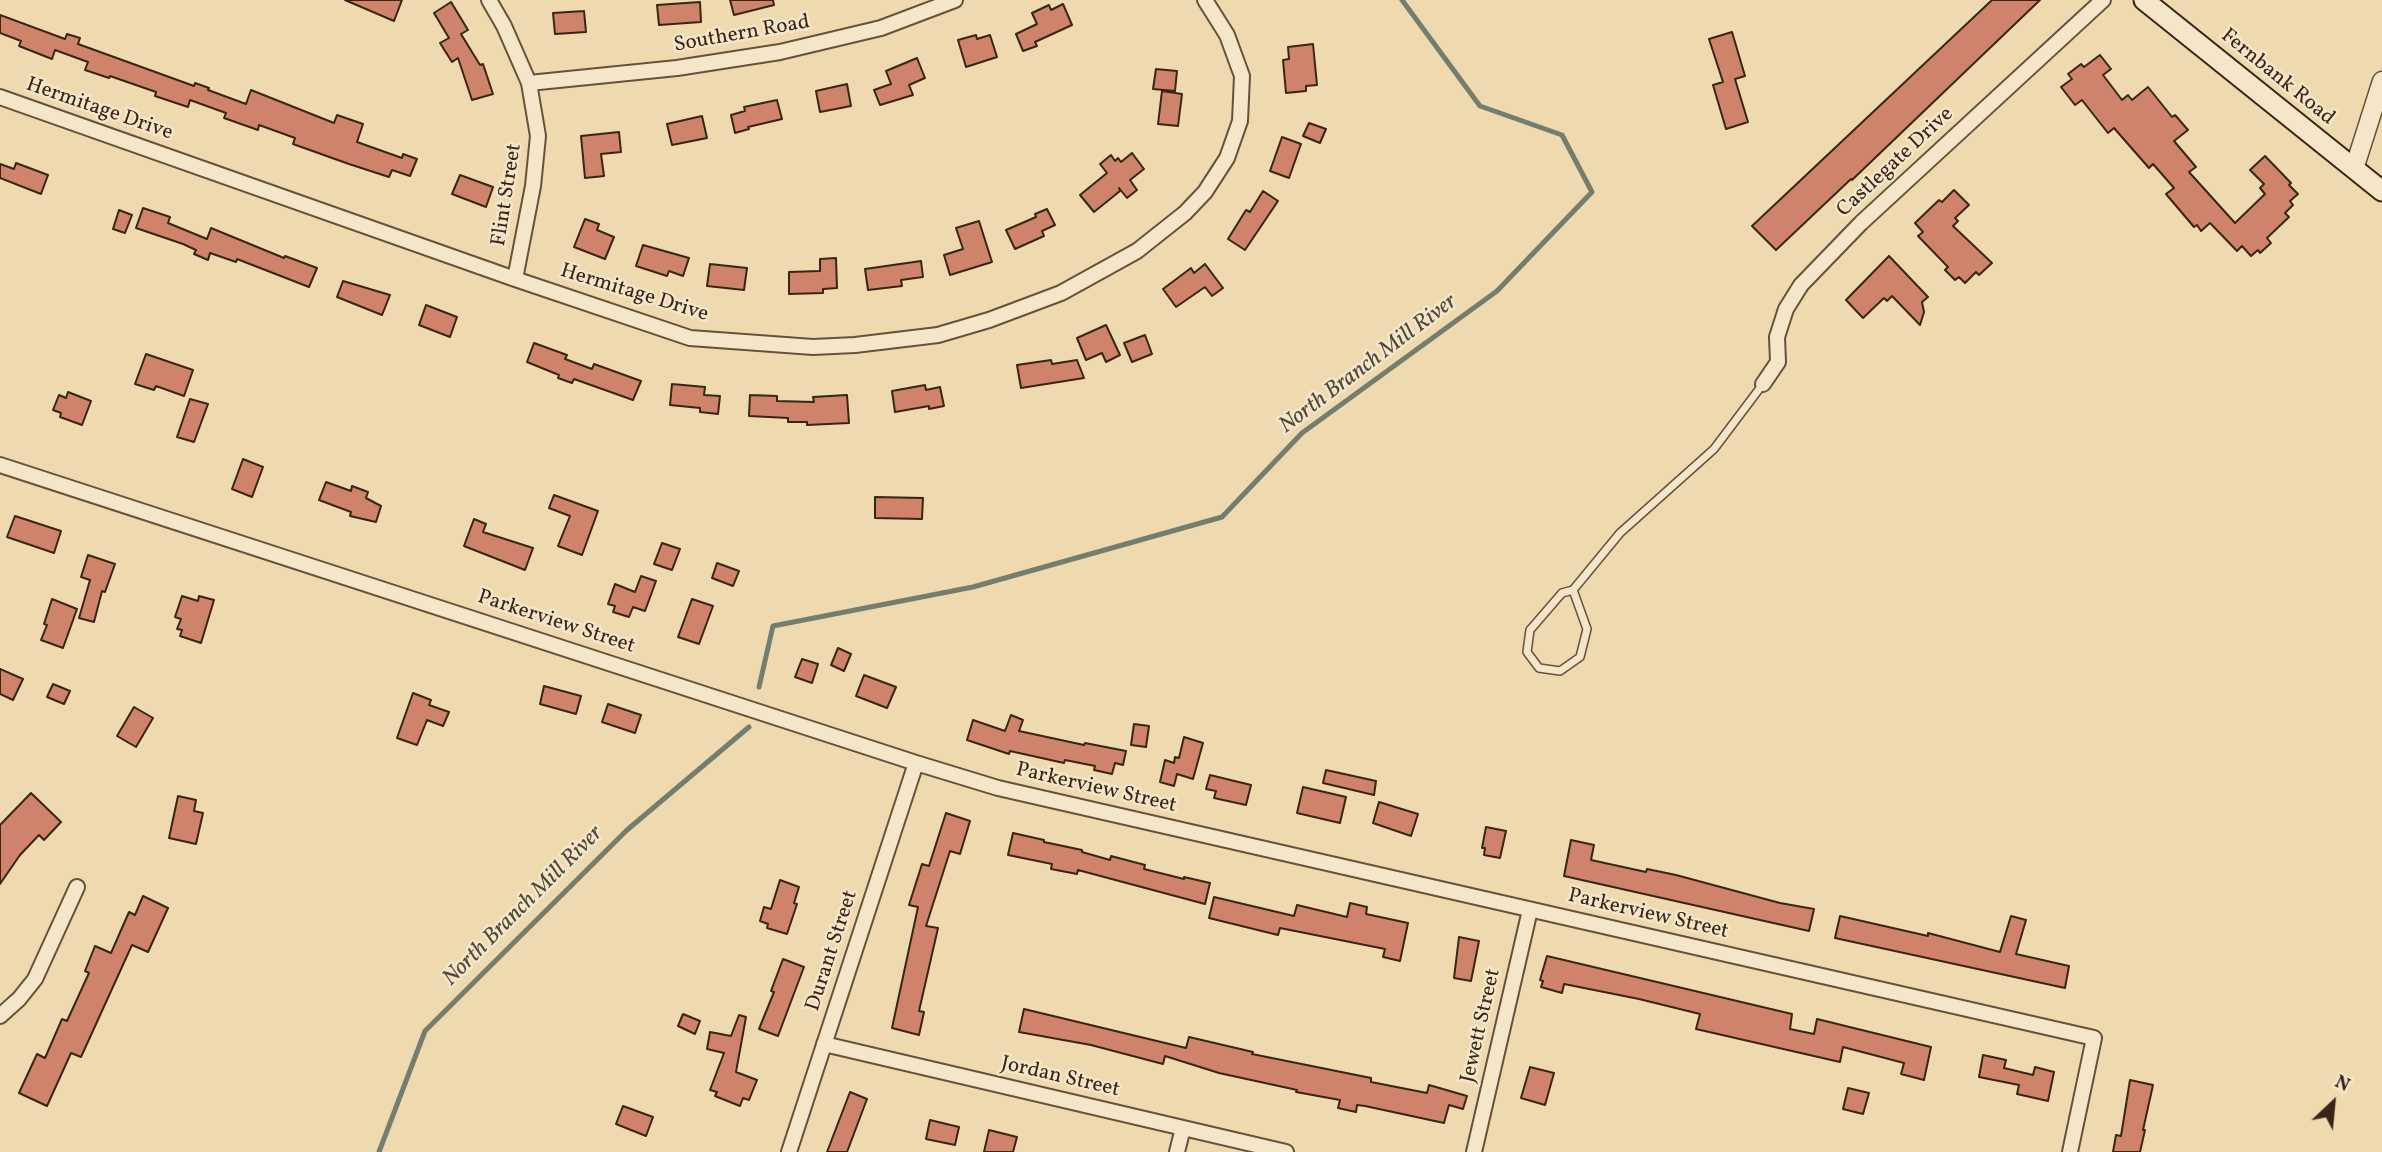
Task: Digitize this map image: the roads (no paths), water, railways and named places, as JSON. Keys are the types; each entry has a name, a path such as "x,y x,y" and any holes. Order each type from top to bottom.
{"main road":[{"name":"Fernbank Road","path":"2144,0 2382,191"}],"street":[{"name":"Flint Street","path":"489,0 504,26 529,83 538,136 533,186 515,279"},
{"name":"Southern Road","path":"529,83 677,68 780,52 881,29 955,0"},
{"name":"Hermitage Drive","path":"0,97 690,338 813,347 855,345 938,334 989,320 1060,293 1137,251 1185,213 1205,192 1227,158 1240,121 1242,76 1227,35 1205,0"},
{"name":"Castlegate Drive","path":"1763,384 1778,362 1777,337 1786,309 1801,285 1861,223 2103,0"},
{"path":"2354,169 2382,81"},
{"name":"Parkerview Street","path":"0,465 916,763 1045,800 2094,1038 2070,1152"},
{"name":"Durant Street","path":"789,1152 916,763"},
{"path":"0,1016 19,999 35,979 77,887"},
{"name":"Jewett Street","path":"1474,1152 1530,910"},
{"name":"Jordan Street","path":"824,1044 1286,1152"},
{"path":"1177,1152 1183,1128"}],"lane":[{"path":"1573,590 1587,629 1580,656 1560,671 1539,668 1527,653 1530,630 1562,593 1573,590 1620,533 1714,449 1763,384"}],"waterway":[{"name":"North Branch Mill River","path":"759,687 773,626 973,587 1222,517 1302,433 1497,291 1592,192 1562,135 1480,106 1402,0"},
{"name":"North Branch Mill River","path":"379,1152 425,1031 627,830 749,727"}]}
